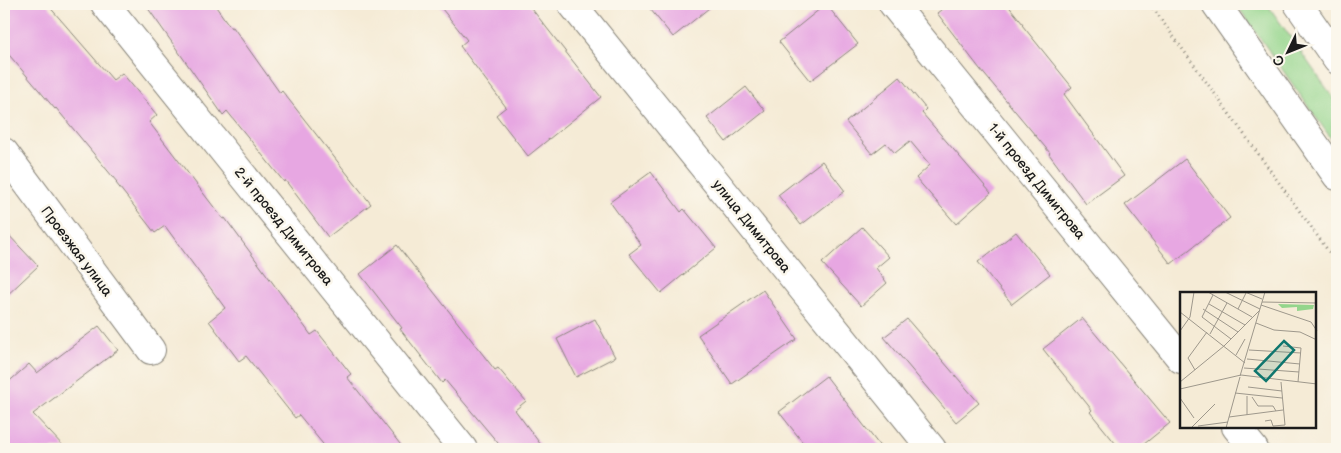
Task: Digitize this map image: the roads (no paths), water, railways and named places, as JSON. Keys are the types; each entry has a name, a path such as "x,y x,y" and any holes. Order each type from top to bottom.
{"street":[{"name":"2-й проезд Димитрова","path":"105,4 463,449"},
{"name":"улица Димитрова","path":"572,4 932,449"},
{"name":"1-й проезд Димитрова","path":"893,4 1180,358"},
{"path":"1216,4 1337,176"},
{"path":"1298,4 1337,60"},
{"name":"Проезжая улица","path":"4,152 151,350"},
{"path":"1237,428 1254,449"}]}
